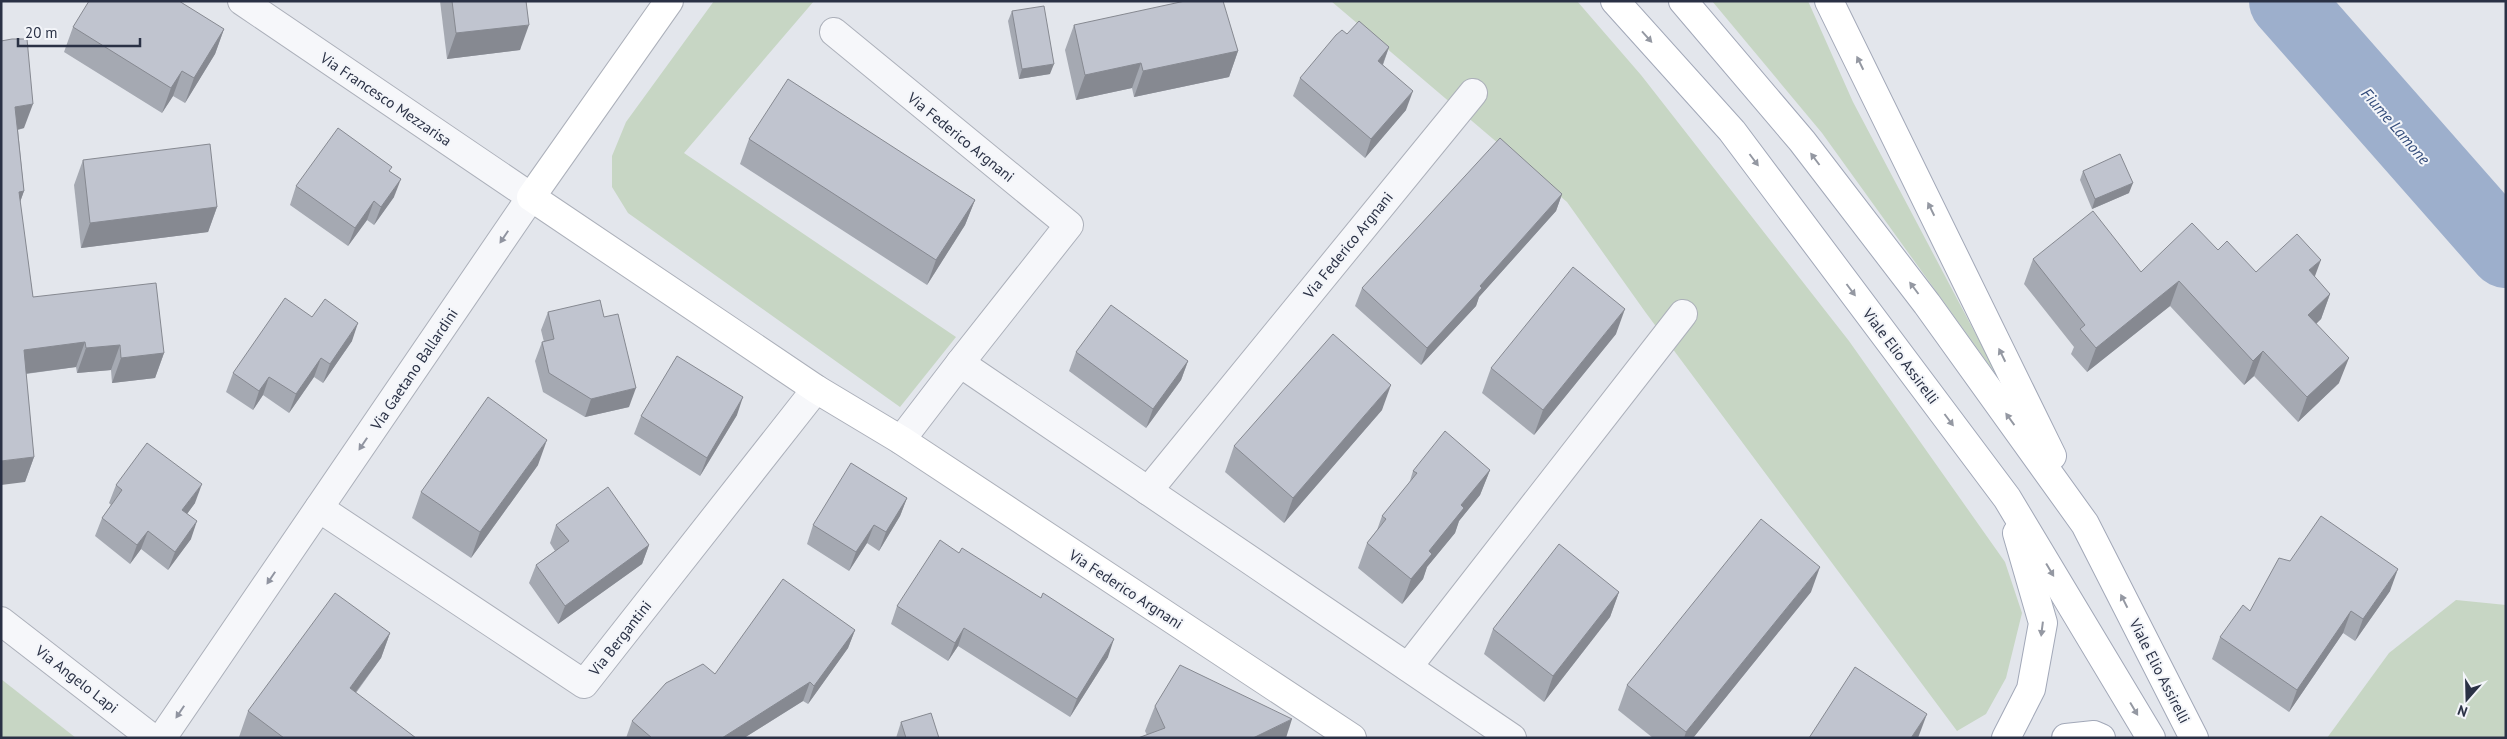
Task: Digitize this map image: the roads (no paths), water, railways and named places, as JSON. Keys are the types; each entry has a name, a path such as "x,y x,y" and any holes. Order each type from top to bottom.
{"main road":[{"name":"Via Gaetano Ballardini","path":"531,197 669,1"},
{"name":"Viale Elio Assirelli","path":"1615,1 1732,131 2007,498 2151,738"},
{"name":"Viale Elio Assirelli","path":"1683,1 1808,149 1927,304 2085,524 2194,738"},
{"path":"1829,1 2085,524"},
{"name":"Via Federico Argnani","path":"531,197 816,389 901,440 1352,738"},
{"path":"2006,738 2031,689 2043,623 2007,498"},
{"path":"2066,738 2094,735 2101,738"}],"street":[{"name":"Via Francesco Mezzarisa","path":"242,1 531,197"},
{"name":"Via Federico Argnani","path":"834,32 1069,225 901,440"},
{"name":"Via Federico Argnani","path":"1148,491 1473,92"},
{"name":"Via Gaetano Ballardini","path":"162,738 531,197"},
{"path":"1408,667 1683,314"},
{"path":"960,364 1512,738"},
{"name":"Via Bergantini","path":"319,508 584,684 816,389"},
{"name":"Via Angelo Lapi","path":"1,621 152,738"}],"waterway":[{"name":"Fiume Lamone","path":"2286,1 2506,251"}]}
